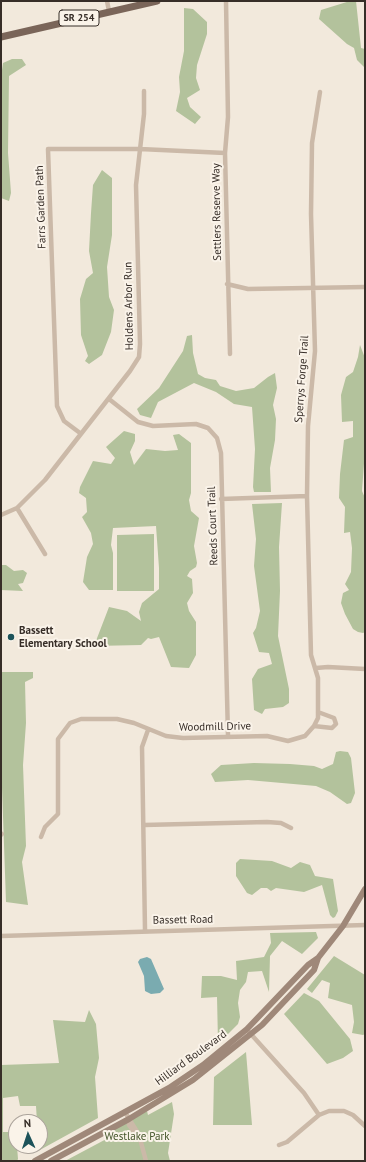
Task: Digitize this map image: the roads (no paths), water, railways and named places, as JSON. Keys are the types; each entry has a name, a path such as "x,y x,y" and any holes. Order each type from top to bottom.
{"main road":[{"name":"SR 254","path":"1,37 157,1"},
{"name":"Hilliard Boulevard","path":"51,1161 129,1119 193,1080 249,1032 308,965 318,958 343,926 365,889"},
{"name":"Hilliard Boulevard","path":"35,1161 174,1084 249,1032"}],"street":[{"path":"107,1 109,11"},
{"name":"Settlers Reserve Way","path":"226,1 228,117 225,153 227,284 230,354"},
{"name":"Holdens Arbor Run","path":"1,515 17,508 45,480 109,399 139,357 140,344 136,185 144,114 144,91"},
{"name":"Sperrys Forge Trail","path":"314,726 318,718 318,712 316,668 311,655 306,496 308,426 315,351 311,214 312,144 320,92"},
{"name":"Farrs Garden Path","path":"80,434 64,421 57,406 48,149 140,149 225,153"},
{"path":"227,284 248,289 365,287"},
{"name":"Reeds Court Trail","path":"109,399 138,422 153,426 196,424 208,428 217,438 221,453 228,736"},
{"path":"221,499 306,496"},
{"path":"17,508 45,554"},
{"path":"316,668 328,667 365,669"},
{"path":"314,726 332,728 336,724 334,718 318,712"},
{"name":"Woodmill Drive","path":"42,837 45,827 58,814 58,739 70,723 81,719 117,719 166,736 183,738 267,736 288,741 305,736 314,726"},
{"path":"145,930 142,747 148,730"},
{"path":"144,825 267,822 281,823 292,828"},
{"name":"Bassett Road","path":"1,936 145,930 365,925"},
{"path":"249,1032 304,1093 319,1115"},
{"path":"280,1146 287,1142 319,1115 329,1111 344,1111 353,1115 365,1126"},
{"path":"124,1112 129,1119 129,1125 139,1139 144,1150 146,1161"}],"water":[{"path":"147,957 151,959 164,989 160,993 151,994 145,991 144,976 138,962 140,959"}],"place":[{"name":"Bassett Elementary School","path":"11,637"}],"park label":[{"name":"Westlake Park","path":"137,1137"}]}
